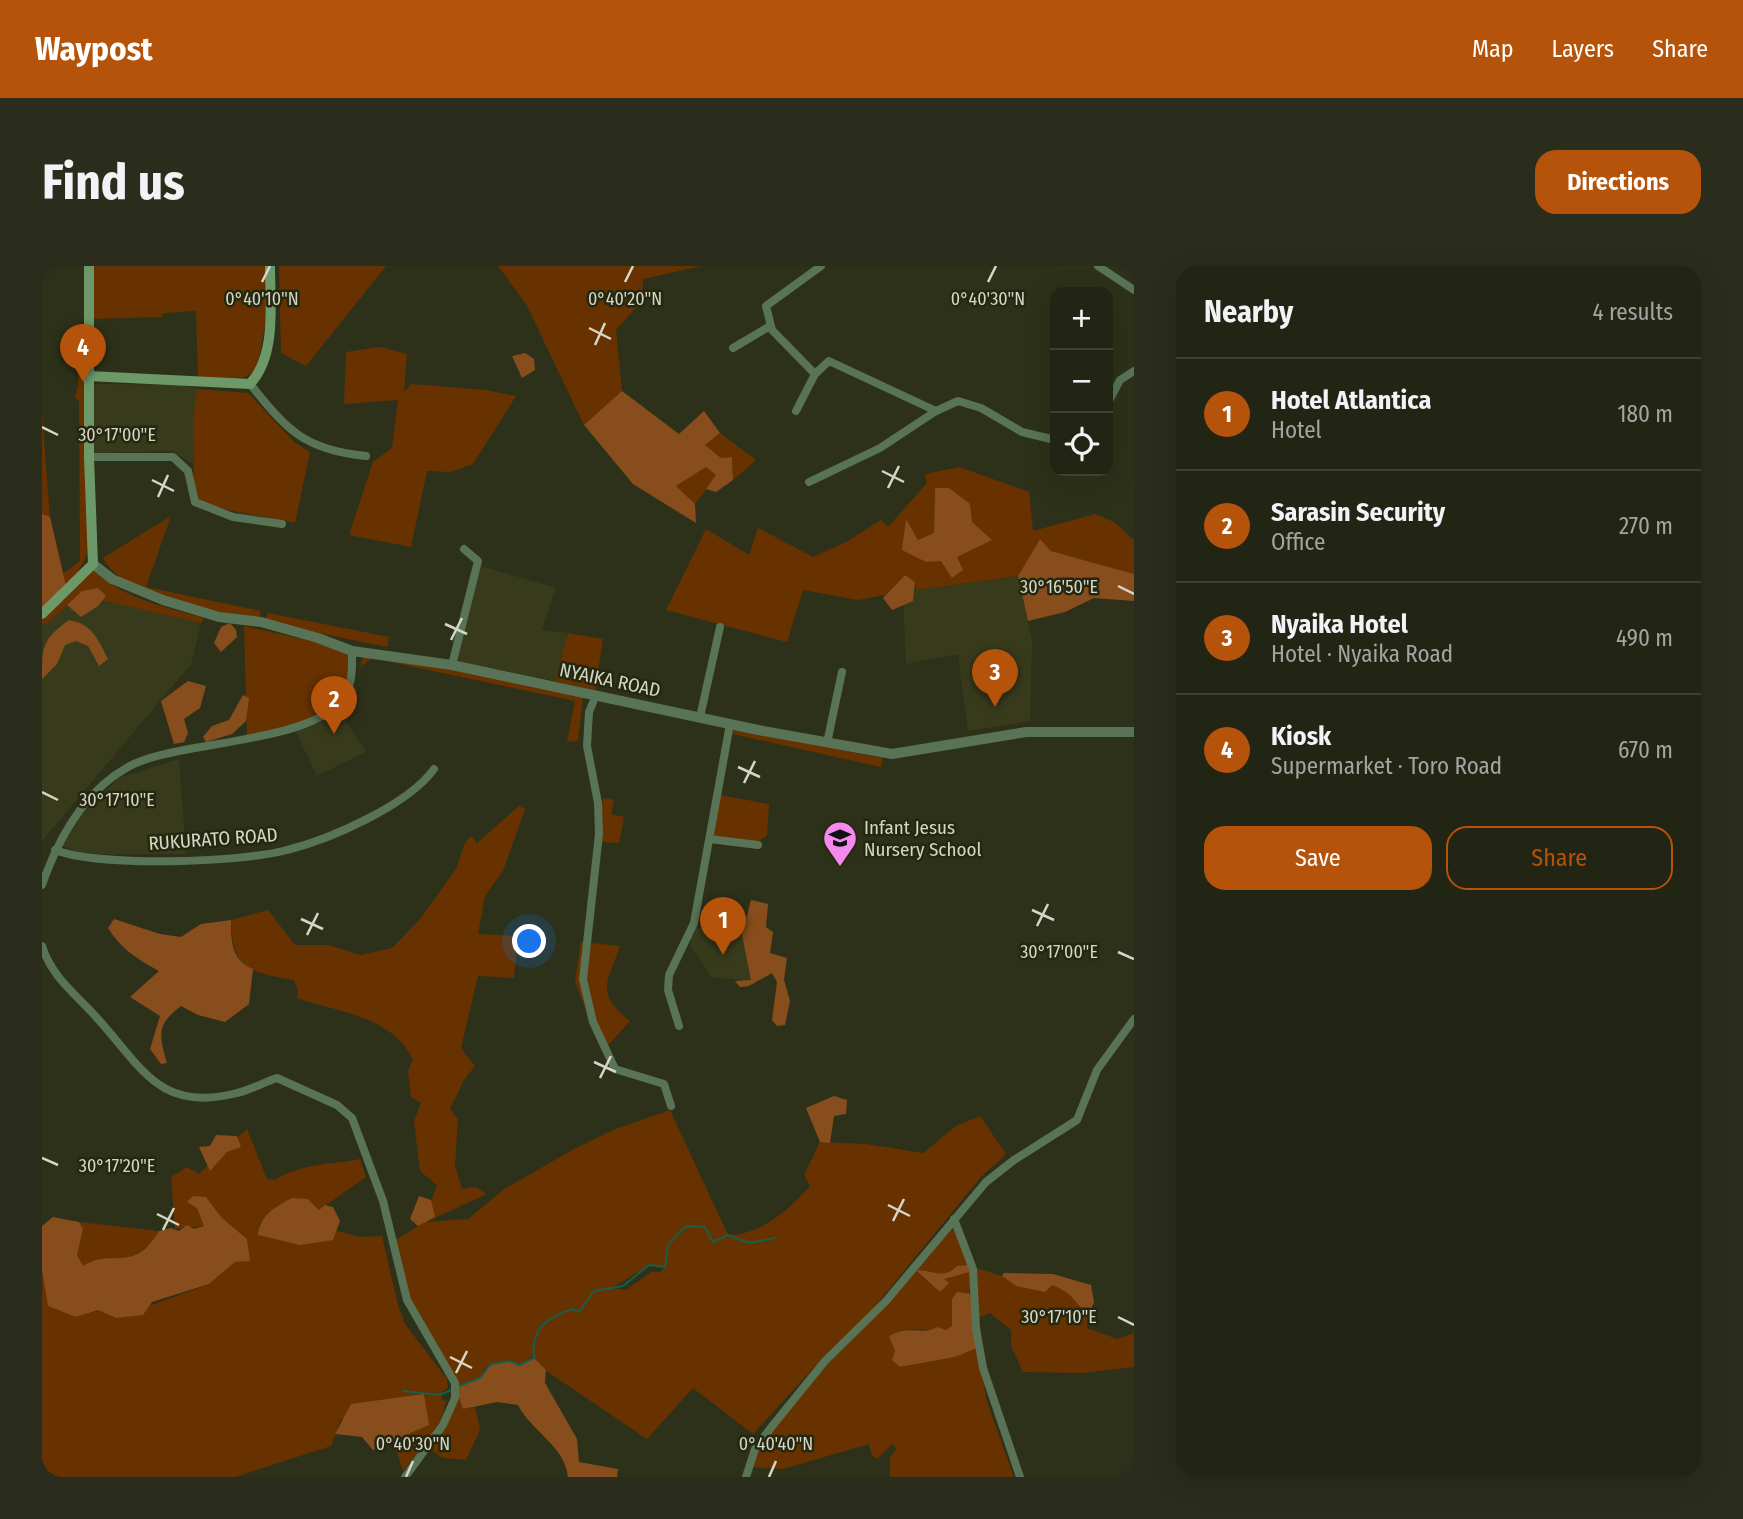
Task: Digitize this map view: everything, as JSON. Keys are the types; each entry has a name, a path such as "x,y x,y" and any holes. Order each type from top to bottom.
{"main road":[{"path":"42,614 93,564 89,457 89,266"},
{"path":"89,376 250,384 260,371 267,352 270,266"}],"street":[{"path":"815,374 770,326 766,309 769,302 821,266"},
{"path":"1098,266 1134,290"},
{"path":"733,348 770,326"},
{"path":"796,411 815,374 829,360 936,411"},
{"path":"1113,393 1120,380 1134,371"},
{"path":"250,384 273,412 303,440 342,454 366,456"},
{"path":"809,482 880,448 936,411 958,401 969,403 1022,432 1050,439"},
{"path":"89,457 173,457 188,471 195,502 233,516 282,524"},
{"path":"452,665 478,561 476,556 464,549"},
{"name":"NYAIKA ROAD","path":"93,564 112,579 163,600 219,617 261,622 352,651 452,665 730,724 892,754 1026,732 1134,732"},
{"path":"700,717 720,627"},
{"path":"42,885 68,824 116,774 130,765 162,755 249,740 282,731 337,706 346,694 351,680 352,651"},
{"path":"827,743 842,673"},
{"path":"596,695 589,712 587,746 598,803 599,834 583,979 593,1022 615,1069 664,1084 671,1106"},
{"path":"680,1026 668,990 669,975 694,923 730,724"},
{"name":"RUKURATO ROAD","path":"55,850 84,858 132,860 242,857 287,850 323,838 397,800 422,784 434,769"},
{"path":"710,839 758,845"},
{"path":"42,946 51,969 64,985 110,1032 146,1077 164,1091 192,1098 237,1093 278,1078 337,1105 352,1118 383,1201 407,1300 456,1388 440,1431 405,1477"},
{"path":"746,1477 762,1437 825,1362 886,1301 997,1172 1077,1120 1097,1070 1134,1019"},
{"path":"954,1219 973,1269 976,1328 982,1368 1020,1477"}],"shaded area":[{"path":"91,266 269,266 268,309 257,370 236,379 198,377 196,311 163,313 162,317 91,319"},
{"path":"279,266 386,266 306,366 281,353"},
{"path":"498,266 701,266 643,279 642,301 616,330 622,391 584,425 526,304"},
{"path":"78,330 85,330 89,545 77,573 42,609 42,414 50,517 63,574 80,561 79,400 75,398 78,386"},
{"path":"380,347 407,354 404,392 411,384 486,390 516,396 473,464 451,472 427,471 411,547 349,535 373,462 392,448 398,400 344,404 346,352"},
{"path":"525,353 534,359 535,370 522,378 512,356"},
{"path":"93,384 181,385 197,389 193,464 172,451 93,453"},
{"path":"197,389 248,393 294,442 310,452 295,523 208,506 194,495 193,421"},
{"path":"622,391 679,434 704,411 720,433 705,445 721,458 732,457 733,480 716,492 706,489 716,475 706,467 676,486 695,504 696,523 633,484 584,425"},
{"path":"720,433 756,460 733,480 732,457 721,458 705,445"},
{"path":"706,467 717,475 695,504 676,486"},
{"path":"959,467 1029,492 1033,531 1095,514 1114,522 1134,540 1134,574 1051,551 1040,540 1018,576 916,590 915,582 905,575 885,595 858,600 803,590 787,642 666,610 706,529 749,555 758,528 813,557 848,541 881,520 888,527 927,483 925,474","holes":["935,488 957,557 926,562 906,520 918,540 934,533"]},
{"path":"935,488 949,488 970,504 972,522 992,540 957,557 963,570 952,578 941,561 926,562 902,550 906,519 918,540 934,533"},
{"path":"42,514 50,517 66,586 42,609"},
{"path":"171,516 146,587 261,611 257,621 172,602 150,593 130,584 114,572 103,558"},
{"path":"1040,539 1051,551 1134,574 1134,601 1094,598 1065,612 1028,621 1018,576"},
{"path":"481,566 556,588 542,630 568,633 555,681 456,661"},
{"path":"93,571 133,595 159,606 204,618 201,623 78,595 48,623 42,623 42,619"},
{"path":"905,575 915,582 913,601 892,610 883,598"},
{"path":"1018,576 1032,641 1030,721 968,731 958,654 906,664 903,592"},
{"path":"98,588 106,596 98,606 81,617 67,605 82,591"},
{"path":"78,595 201,623 191,664 42,841 42,623 48,623"},
{"path":"268,613 389,637 387,647 264,622"},
{"path":"69,620 89,629 108,659 99,666 88,646 76,641 65,645 57,664 42,679 45,645 53,633"},
{"path":"230,623 236,630 237,637 221,652 214,643 221,627"},
{"path":"244,626 355,651 344,696 304,721 247,737"},
{"path":"568,633 603,639 595,690 555,681"},
{"path":"365,653 583,696 578,741 567,742 575,701 372,658 360,667"},
{"path":"188,681 206,686 200,708 184,719 188,733 184,742 174,744 161,701"},
{"path":"243,695 249,698 246,721 232,734 206,742 203,737 212,726 229,720"},
{"path":"339,711 366,752 317,776 296,732"},
{"path":"734,730 883,758 881,767 733,734"},
{"path":"179,759 186,854 83,854 62,846 70,826 119,778"},
{"path":"719,795 769,804 767,835 756,843 712,836"},
{"path":"603,798 614,800 611,814 624,817 619,843 601,842 593,877"},
{"path":"519,806 525,809 503,871 485,896 478,934 518,936 514,978 478,976 461,1048 475,1066 464,1080 450,1109 458,1120 455,1166 462,1189 475,1187 487,1194 426,1222 468,1219 503,1190 574,1149 613,1130 670,1110 728,1235 741,1234 764,1225 784,1212 802,1195 810,1186 804,1175 820,1142 866,1144 923,1153 956,1126 980,1116 1006,1154 980,1178 868,1315 817,1364 753,1434 693,1388 647,1439 536,1364 534,1355 519,1365 510,1361 484,1370 480,1378 459,1386 403,1297 393,1242 423,1223 437,1185 420,1171 414,1121 421,1103 411,1097 408,1071 413,1060 404,1045 378,1025 346,1012 297,998 298,990 294,980 255,970 246,965 235,949 231,920 268,910 295,945 328,945 361,955 392,948 421,918 456,869 465,843 471,836 477,843","holes":["649,1265 665,1267 660,1272 651,1272 626,1290 612,1288"]},
{"path":"751,900 768,904 766,927 773,932 770,953 787,958 784,980 790,1001 785,1025 777,1026 772,1020 777,982 772,973 749,986 740,987 735,981 751,980 742,935"},
{"path":"114,919 160,934 181,937 201,924 231,920 232,942 236,955 253,969 249,1004 225,1022 198,1015 181,1006 163,1025 161,1038 167,1063 161,1064 150,1049 160,1016 130,997 159,971 118,942 108,928"},
{"path":"695,927 742,935 751,981 712,977 691,946 691,935"},
{"path":"581,942 620,946 608,979 608,995 612,1003 630,1021 602,1052 575,981"},
{"path":"834,1096 847,1100 846,1114 834,1116 830,1143 820,1142 806,1108"},
{"path":"247,1129 267,1179 275,1180 306,1167 360,1159 366,1177 319,1210 308,1199 293,1200 269,1213 259,1225 276,1237 300,1245 334,1230 360,1237 382,1236 405,1324 447,1379 448,1388 442,1392 442,1400 446,1401 440,1425 403,1471 393,1441 429,1425 341,1419 331,1446 235,1477 42,1477 42,1270 49,1306 76,1317 98,1310 116,1318 209,1284 235,1262 249,1261 247,1239 222,1218 206,1197 197,1208 205,1226 175,1229 171,1177 187,1167 199,1174"},
{"path":"216,1135 237,1136 241,1147 227,1152 210,1171 199,1147 210,1146"},
{"path":"193,1196 206,1197 222,1218 247,1239 250,1261 235,1262 209,1284 152,1302 143,1315 116,1318 98,1310 76,1317 48,1306 42,1270 42,1226 53,1217 79,1222 83,1229 77,1255 83,1266 94,1261 122,1258 140,1252 159,1231 171,1228 179,1231 187,1225 194,1229 204,1226 197,1208 187,1202"},
{"path":"419,1196 431,1200 435,1217 418,1226 410,1219"},
{"path":"292,1198 308,1199 319,1210 325,1205 333,1207 340,1221 333,1240 300,1245 258,1235 265,1217 274,1208"},
{"path":"79,1222 159,1231 151,1243 128,1260 109,1259 83,1267 77,1255 83,1229"},
{"path":"950,1224 967,1258 970,1291 966,1302 957,1323 949,1329 911,1330 890,1335 895,1351 893,1360 900,1367 955,1357 977,1348 987,1402 1014,1477 890,1477 890,1458 896,1449 893,1444 877,1459 872,1455 869,1444 783,1469 749,1467 762,1440"},
{"path":"968,1265 970,1272 944,1279 949,1283 940,1292 916,1270 947,1273 957,1266"},
{"path":"976,1268 1002,1276 1016,1286 1052,1285 1073,1293 1080,1308 1089,1315 1087,1328 1117,1339 1134,1333 1134,1367 1082,1373 1023,1372 1011,1346 1011,1330 990,1313 978,1318"},
{"path":"1004,1273 1053,1274 1091,1285 1094,1302 1089,1315 1070,1295 1052,1285 1045,1292 1016,1286 1002,1276"},
{"path":"957,1292 972,1294 977,1348 955,1357 900,1367 892,1360 895,1351 889,1336 903,1331 927,1331 937,1327 946,1330 952,1326 952,1299"},
{"path":"534,1358 546,1370 545,1383 577,1439 579,1462 618,1469 617,1477 568,1477 561,1456 518,1405 497,1402 463,1409 457,1392 459,1386 480,1378 491,1364 510,1361 519,1365"},
{"path":"457,1392 463,1409 475,1407 480,1430 466,1460 443,1458 429,1449"},
{"path":"424,1394 429,1425 373,1450 362,1437 335,1434 351,1404"}],"waterway":[{"path":"459,1386 480,1378 491,1364 510,1361 519,1365 534,1358 535,1339 543,1325 564,1312 573,1309 579,1312 594,1291 623,1286 649,1265 665,1267 668,1245 686,1226 705,1227 713,1242 728,1235 749,1243 775,1238"},
{"path":"403,1391 440,1395 451,1390"}],"place":[{"name":"Kiosk","path":"83,382"},
{"name":"Nyaika Hotel","path":"995,707"},
{"name":"Sarasin Security","path":"334,734"},
{"name":"Infant Jesus Nursery School","path":"840,868"},
{"name":"Hotel Atlantica","path":"723,955"}]}
